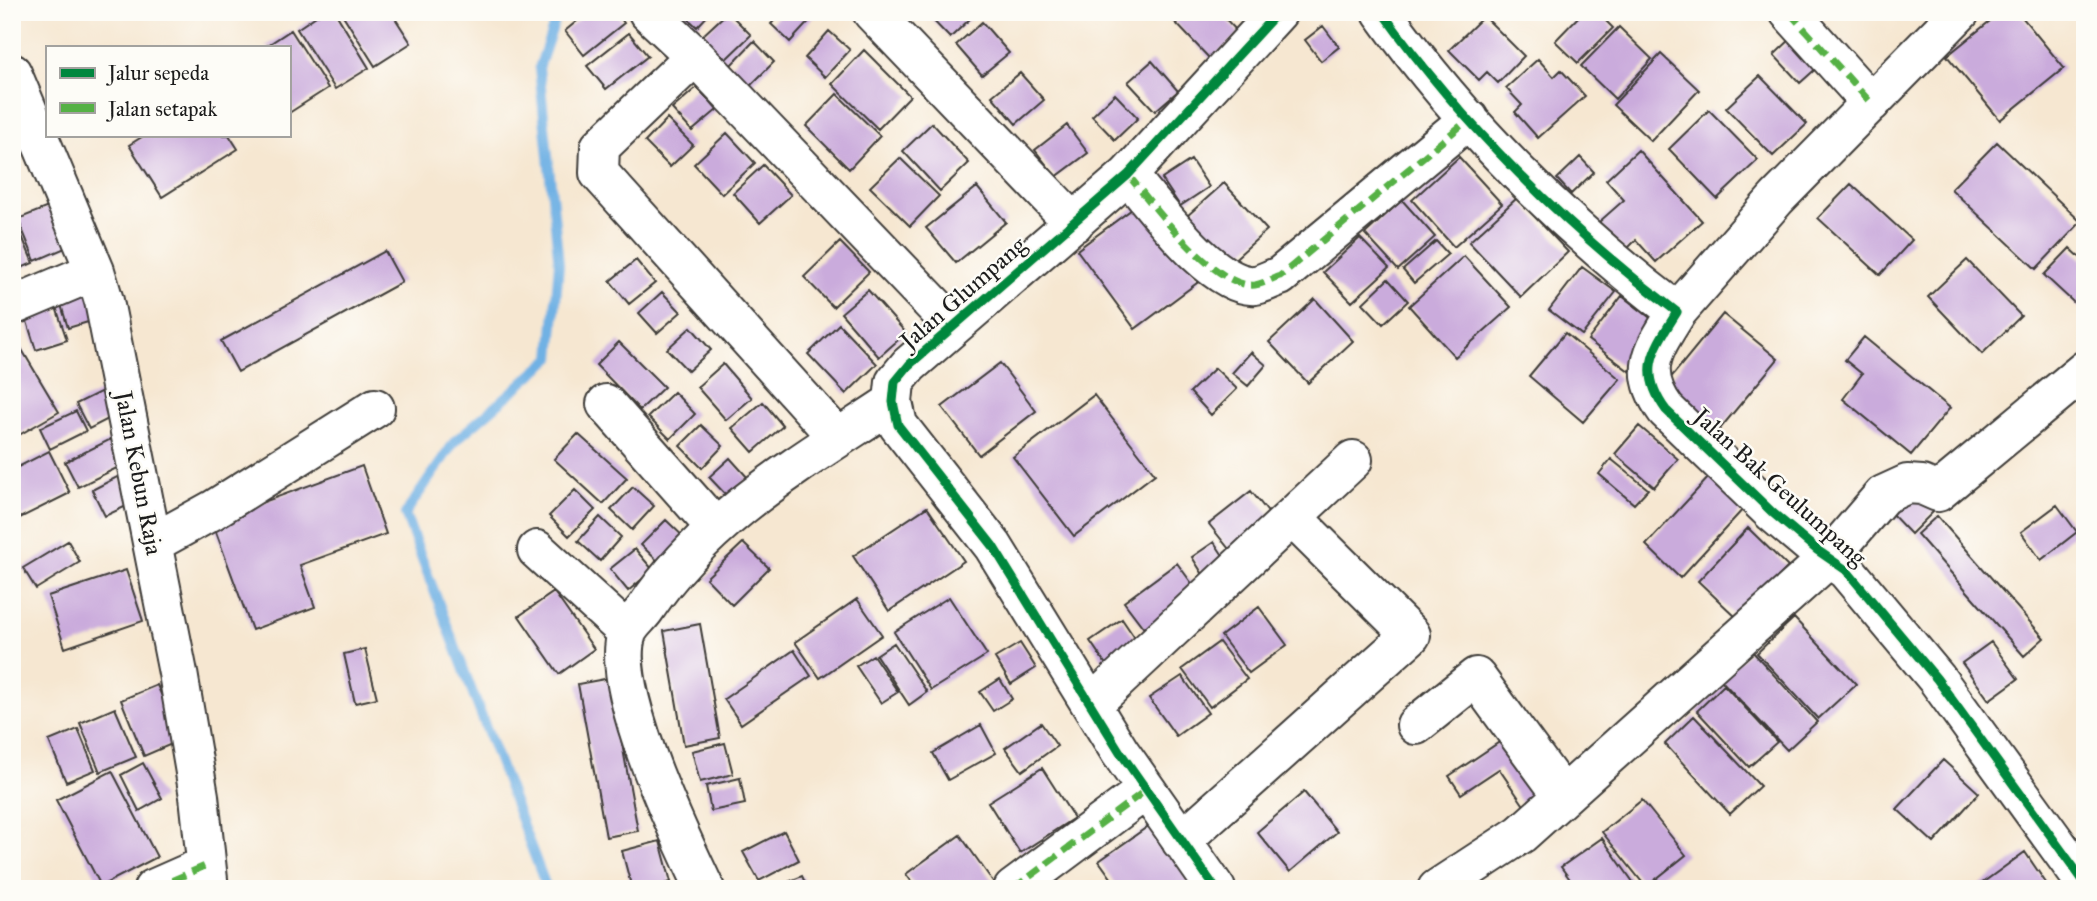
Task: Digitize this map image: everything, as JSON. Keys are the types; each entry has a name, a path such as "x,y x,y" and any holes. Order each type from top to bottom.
{"street":[{"path":"648,12 695,57 953,325"},
{"path":"872,12 1074,223"},
{"name":"Jalan Glumpang","path":"893,402 895,382 909,365 1128,175 1278,12"},
{"path":"1382,12 1469,119 1546,198 1676,312"},
{"path":"1789,12 1871,103"},
{"name":"Jalan Bak Geulumpang","path":"1960,12 1777,198 1676,312 1658,342 1650,365 1650,383 1656,396 1714,457 1773,513 1846,570 1937,679 2085,883"},
{"path":"695,57 600,148 598,173 838,438"},
{"name":"Jalan Kebun Raja","path":"12,74 95,271 111,336 153,543 199,796 207,877"},
{"path":"1128,175 1201,260 1228,278 1254,285 1280,276 1469,119"},
{"path":"12,306 95,271"},
{"path":"1437,889 1512,841 1563,796 1830,557 1883,495 1907,484 1922,485 1938,492 2085,370"},
{"path":"705,889 680,837 644,744 624,669 627,632 667,577 715,527 761,491 893,402 898,425 913,448 993,546 1146,790 1216,889"},
{"path":"607,404 715,527"},
{"path":"153,543 213,510 375,408"},
{"path":"1091,705 1353,460"},
{"path":"1181,841 1411,635 1292,517"},
{"path":"537,550 627,632"},
{"path":"1416,724 1476,677 1563,796"},
{"path":"1013,889 1146,790"},
{"path":"153,889 207,877"}],"building":[{"path":"322,12 335,12 369,68 335,89 297,29"},
{"path":"341,12 391,12 411,43 375,66"},
{"path":"588,12 616,12 624,23 584,55 565,31"},
{"path":"681,12 711,12 697,27"},
{"path":"728,12 751,35 724,61 701,37"},
{"path":"782,12 810,12 814,16 790,42 771,24"},
{"path":"925,12 974,12 975,14 950,38"},
{"path":"1179,12 1219,12 1239,33 1211,60 1172,19"},
{"path":"1583,12 1597,12 1613,28 1578,63 1555,41"},
{"path":"2001,12 2018,12 2064,68 2000,120 1947,56"},
{"path":"1484,16 1524,56 1498,83 1487,72 1479,80 1449,50"},
{"path":"982,22 1009,53 982,75 956,45"},
{"path":"1323,26 1339,47 1321,61 1305,40"},
{"path":"1619,27 1652,59 1615,99 1581,66"},
{"path":"291,30 328,88 290,112 290,46 267,46"},
{"path":"829,31 850,50 825,77 805,58"},
{"path":"629,33 648,56 606,89 587,66"},
{"path":"1793,37 1819,66 1800,83 1774,55"},
{"path":"754,41 774,62 749,87 729,67"},
{"path":"864,50 910,96 878,129 832,84"},
{"path":"1661,54 1699,90 1651,141 1613,105"},
{"path":"1538,59 1554,77 1561,70 1585,96 1538,138 1515,112 1522,105 1506,88"},
{"path":"1152,61 1178,91 1155,111 1128,82"},
{"path":"1020,73 1044,100 1016,124 992,96"},
{"path":"1760,76 1807,124 1773,156 1726,108"},
{"path":"697,87 717,110 692,131 672,109"},
{"path":"837,94 880,136 849,169 806,126"},
{"path":"1115,94 1138,118 1115,140 1092,116"},
{"path":"1709,110 1758,160 1717,199 1669,149"},
{"path":"667,119 693,145 670,167 645,142"},
{"path":"932,123 969,163 940,191 903,151"},
{"path":"1067,125 1088,153 1056,177 1035,150"},
{"path":"727,133 755,163 722,194 694,164"},
{"path":"143,136 230,136 238,149 162,197 129,145"},
{"path":"1997,142 2081,222 2036,269 1951,189"},
{"path":"1638,150 1702,221 1656,262 1636,240 1625,251 1599,222 1624,200 1606,180"},
{"path":"1459,157 1502,204 1454,247 1412,200"},
{"path":"1580,157 1594,172 1571,194 1557,179"},
{"path":"900,158 939,196 910,226 870,187"},
{"path":"1191,160 1209,187 1180,206 1162,179"},
{"path":"763,165 791,195 760,223 733,193"},
{"path":"1224,183 1267,230 1229,264 1187,216"},
{"path":"1851,184 1912,240 1880,275 1818,218"},
{"path":"977,187 1006,222 956,263 926,228"},
{"path":"1517,198 1568,252 1521,297 1469,242"},
{"path":"1402,200 1435,237 1398,270 1365,234"},
{"path":"1143,201 1201,280 1135,329 1077,250"},
{"path":"53,205 70,246 35,261 18,219"},
{"path":"12,212 33,263 12,272"},
{"path":"1360,238 1389,268 1352,302 1323,272"},
{"path":"1436,241 1448,254 1414,283 1403,270"},
{"path":"840,242 869,272 833,307 804,277"},
{"path":"2070,248 2085,262 2085,313 2044,275"},
{"path":"385,251 402,282 238,372 221,341"},
{"path":"1464,256 1511,307 1455,357 1409,306"},
{"path":"636,260 655,283 629,304 610,281"},
{"path":"1967,260 2021,316 1982,354 1928,297"},
{"path":"1582,267 1616,292 1582,335 1549,310"},
{"path":"1388,279 1408,301 1383,324 1363,303"},
{"path":"88,288 98,319 68,328 59,298"},
{"path":"868,290 906,333 879,357 841,313"},
{"path":"662,292 681,312 657,333 639,313"},
{"path":"1622,296 1662,327 1629,371 1588,340"},
{"path":"1315,299 1353,341 1308,383 1269,342"},
{"path":"55,304 67,340 36,350 25,315"},
{"path":"1723,314 1778,359 1714,436 1659,392"},
{"path":"839,324 877,364 846,394 808,354"},
{"path":"691,327 711,350 688,371 667,349"},
{"path":"12,333 59,412 12,439"},
{"path":"1565,333 1620,379 1583,422 1529,376"},
{"path":"1864,337 1950,408 1911,455 1843,399 1862,374 1845,360"},
{"path":"619,342 664,387 640,410 596,365"},
{"path":"1251,352 1266,365 1248,386 1232,373"},
{"path":"1000,363 1036,411 979,455 942,407"},
{"path":"723,364 752,398 726,420 697,387"},
{"path":"1215,368 1237,389 1211,415 1190,392"},
{"path":"106,389 118,414 89,429 76,404"},
{"path":"674,392 695,414 670,439 648,417"},
{"path":"1094,395 1155,474 1074,536 1013,457"},
{"path":"763,402 783,426 753,452 732,428"},
{"path":"76,411 86,431 50,449 40,428"},
{"path":"701,425 723,446 702,468 680,446"},
{"path":"1639,426 1678,459 1654,487 1615,454"},
{"path":"578,434 627,478 603,504 554,459"},
{"path":"111,439 123,465 78,487 65,462"},
{"path":"49,451 70,493 12,522 12,470"},
{"path":"730,458 748,478 728,497 709,477"},
{"path":"1611,459 1648,489 1634,504 1599,474"},
{"path":"362,466 386,534 300,565 315,607 252,630 212,521"},
{"path":"119,476 133,503 105,516 92,490"},
{"path":"1710,476 1745,507 1680,578 1646,545"},
{"path":"1913,486 1936,509 1911,534 1888,510"},
{"path":"633,487 654,506 632,530 611,510"},
{"path":"575,490 595,510 569,536 549,516"},
{"path":"1251,491 1279,526 1237,559 1209,524"},
{"path":"2057,505 2077,532 2041,560 2021,532"},
{"path":"927,507 964,561 889,611 853,556"},
{"path":"1937,516 2044,638 2024,656 1917,534"},
{"path":"600,517 621,537 600,561 578,541"},
{"path":"666,520 690,543 665,568 641,545"},
{"path":"1748,528 1788,567 1738,619 1698,581"},
{"path":"68,541 80,562 36,589 23,568"},
{"path":"1214,542 1232,569 1209,584 1192,557"},
{"path":"743,543 769,568 732,605 706,578"},
{"path":"635,549 653,570 628,591 610,569"},
{"path":"1177,563 1201,596 1149,635 1124,602"},
{"path":"126,570 143,621 65,648 48,596"},
{"path":"554,592 594,649 559,674 519,616"},
{"path":"949,597 987,655 931,690 894,632"},
{"path":"857,599 882,635 820,678 795,642"},
{"path":"1259,607 1287,645 1249,673 1221,636"},
{"path":"1794,618 1856,684 1818,719 1757,653"},
{"path":"1122,619 1143,650 1111,672 1090,641"},
{"path":"700,624 720,738 684,745 664,631"},
{"path":"1219,642 1247,679 1210,707 1182,669"},
{"path":"1991,642 2018,679 1989,700 1962,663"},
{"path":"894,643 927,692 909,705 876,655"},
{"path":"1020,643 1036,668 1011,684 995,658"},
{"path":"365,649 377,698 355,703 344,654"},
{"path":"794,650 811,676 741,724 724,699"},
{"path":"1751,650 1817,722 1787,750 1720,679"},
{"path":"873,655 898,692 881,703 856,666"},
{"path":"1182,676 1208,713 1176,736 1149,698"},
{"path":"610,678 638,831 606,837 578,684"},
{"path":"1000,679 1012,699 993,711 980,692"},
{"path":"157,685 181,740 144,756 121,700"},
{"path":"1724,685 1777,742 1749,767 1697,711"},
{"path":"115,708 136,757 100,772 80,723"},
{"path":"1694,716 1760,786 1730,814 1665,744"},
{"path":"1041,723 1057,746 1022,771 1005,748"},
{"path":"981,725 996,753 948,780 933,753"},
{"path":"78,729 95,770 66,782 49,741"},
{"path":"1504,739 1542,797 1525,807 1499,769 1461,794 1449,776"},
{"path":"725,743 733,774 700,782 692,751"},
{"path":"1943,760 1979,793 1934,843 1897,809"},
{"path":"143,763 162,798 139,811 121,775"},
{"path":"1042,768 1074,818 1020,853 988,802"},
{"path":"112,771 157,857 101,886 56,800"},
{"path":"740,778 745,804 711,811 706,786"},
{"path":"1304,792 1337,832 1290,872 1257,832"},
{"path":"1642,800 1686,855 1646,887 1602,832"},
{"path":"1150,825 1196,889 1119,889 1099,861"},
{"path":"784,831 799,860 759,881 743,852"},
{"path":"960,835 994,883 987,889 917,889 906,874"},
{"path":"1602,838 1638,889 1577,889 1561,867"},
{"path":"660,841 671,882 647,889 632,889 622,851"},
{"path":"2025,852 2050,889 1974,889"},
{"path":"802,876 808,889 772,889"}],"waterway":[{"path":"547,889 405,514 455,441 551,358 559,264 539,68 558,12"}],"marked path":[{"path":"1789,12 1871,103"},
{"path":"1128,175 1168,224 1203,260 1221,274 1239,283 1255,285 1280,276 1469,119"},
{"path":"1013,889 1146,790"},
{"path":"153,889 205,866"}],"cycle path":[{"path":"1216,889 1120,752 993,546 898,425 893,402 895,382 909,365 1128,175 1278,12"},
{"path":"1382,12 1447,95 1518,173 1595,246 1677,312 1652,360 1652,383 1666,410 1773,513 1846,570 1937,679 2085,883"}]}
